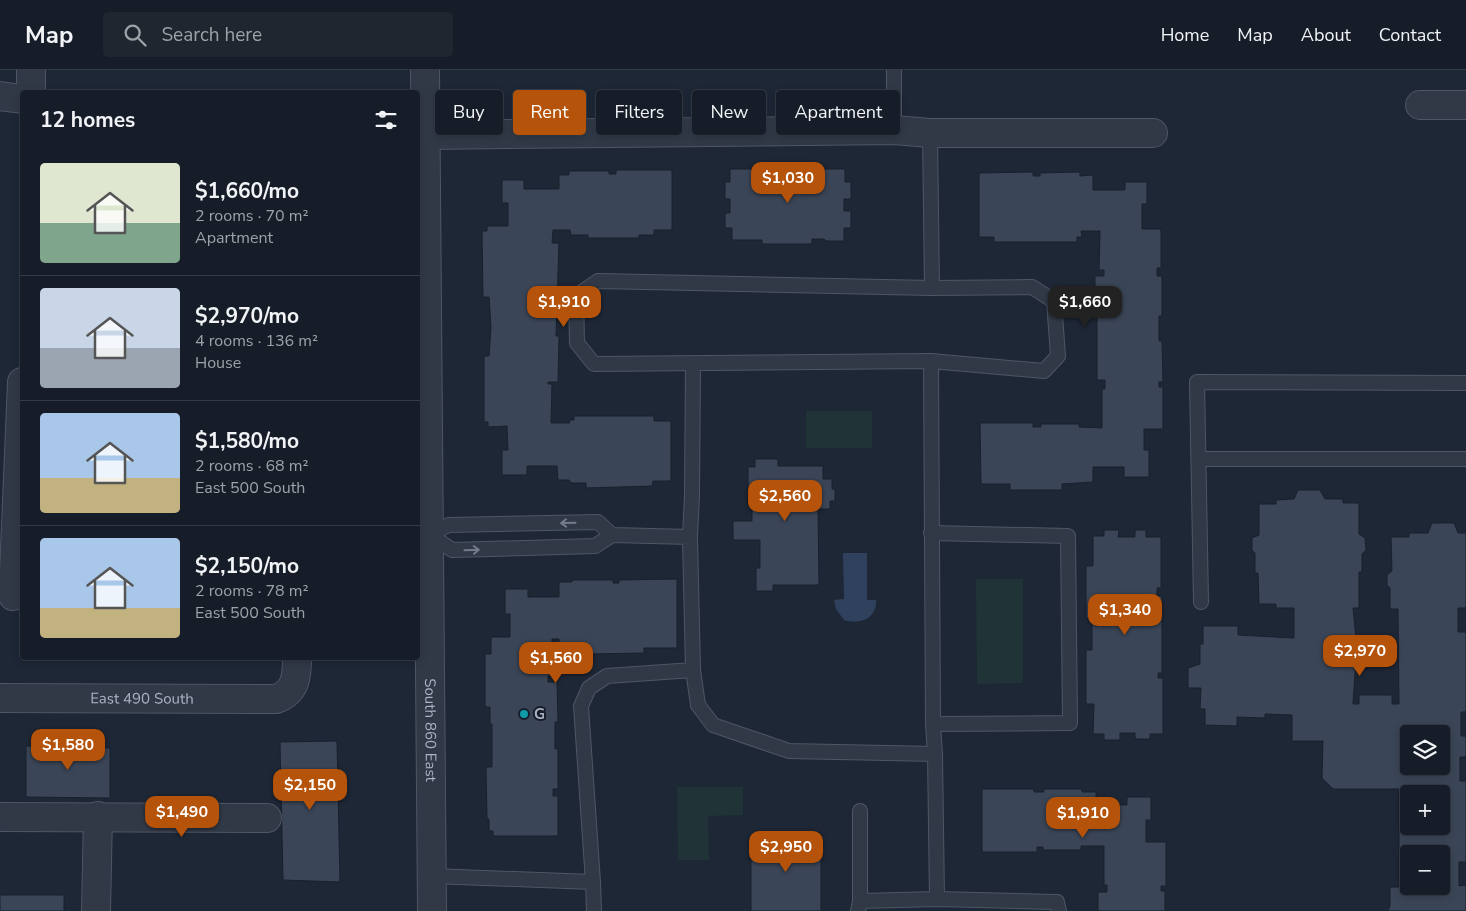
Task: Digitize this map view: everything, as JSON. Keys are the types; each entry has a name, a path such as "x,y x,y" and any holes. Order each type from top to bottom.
{"street":[{"path":"31,70 31,90"},
{"name":"South 860 East","path":"425,70 423,125 423,535 432,911"},
{"path":"0,96 20,99"},
{"path":"1420,105 1466,105"},
{"path":"423,125 776,129"},
{"path":"900,131 930,134 1153,133"},
{"path":"12,597 20,425"},
{"name":"East 490 South","path":"0,698 266,700 285,696 292,688 297,677 297,660"},
{"path":"96,911 98,816"},
{"path":"0,817 267,818"}],"lane":[{"path":"894,70 894,90"},
{"path":"930,134 932,288"},
{"path":"598,281 932,288 1032,288 1054,301 1058,356 1044,371 931,361 594,364 577,343 576,296 598,281"},
{"path":"931,361 933,724 937,900"},
{"path":"693,363 690,537 693,670 698,705 713,725 789,751 935,754"},
{"path":"1201,602 1197,382 1466,383"},
{"path":"1199,459 1466,459"},
{"path":"423,535 449,525 598,522 612,535"},
{"path":"931,533 1068,536 1070,713 1070,723 933,724"},
{"path":"423,535 452,550 595,546 612,535 690,537"},
{"path":"594,911 581,706 589,688 607,676 693,670"},
{"path":"860,811 859,906 937,900 1057,902 1059,911"},
{"path":"432,876 593,882"}],"green space":[{"path":"806,411 872,411 872,448 806,448"},
{"path":"976,579 1023,579 1023,683 977,684"},
{"path":"677,787 743,787 743,815 708,816 709,860 678,860"}],"water":[{"path":"843,553 867,553 867,600 876,600 876,607 870,616 861,621 844,620 836,609 834,600 844,599"}],"building":[{"path":"761,165 814,165 814,169 845,169 845,182 851,182 851,199 844,199 844,211 851,211 851,228 844,228 844,241 812,239 812,244 762,244 762,240 732,240 732,228 725,228 725,213 730,213 730,199 725,199 725,182 730,182 730,169 761,169"},
{"path":"616,170 672,170 672,230 654,230 654,235 639,235 639,238 588,238 588,235 571,235 570,230 553,230 552,243 559,243 556,336 559,336 558,382 548,382 548,384 552,384 551,423 570,423 569,420 574,420 574,416 654,416 654,421 671,421 671,481 653,481 652,486 586,488 586,483 571,483 569,480 558,480 557,466 527,466 527,475 502,475 502,450 508,450 507,426 488,427 488,422 484,422 484,356 489,356 491,327 489,297 483,297 482,231 487,231 487,226 508,226 508,203 502,203 502,180 524,180 524,189 559,189 559,175 569,175 569,171 609,171 609,174 616,174"},
{"path":"1033,172 1033,176 1040,176 1040,173 1080,172 1080,176 1093,175 1093,190 1125,190 1125,182 1147,182 1147,204 1142,204 1142,229 1161,229 1161,268 1157,268 1157,276 1162,276 1162,316 1159,316 1159,341 1162,341 1163,382 1159,382 1159,387 1163,387 1163,429 1144,429 1144,450 1149,450 1149,477 1124,477 1124,467 1093,467 1093,482 1062,484 1062,490 1010,490 1010,484 981,484 980,423 1033,423 1033,427 1041,427 1041,424 1079,424 1079,427 1102,428 1102,389 1105,389 1105,380 1097,380 1097,316 1095,316 1095,276 1104,276 1104,270 1099,270 1100,231 1081,231 1082,237 1077,237 1077,242 994,242 994,237 979,237 979,173"},
{"path":"755,459 778,459 778,466 823,466 823,479 832,479 832,489 835,489 835,501 830,501 830,509 818,509 819,585 773,585 773,591 756,591 756,568 760,568 760,540 733,540 733,521 752,521 752,505 748,505 748,467 755,467"},
{"path":"1298,490 1320,490 1325,499 1343,499 1343,503 1359,503 1359,534 1365,538 1366,550 1362,554 1362,572 1359,572 1359,608 1353,608 1356,638 1353,641 1353,655 1356,659 1353,704 1359,704 1359,695 1392,695 1392,704 1399,704 1398,609 1390,609 1390,588 1387,585 1387,575 1392,571 1391,537 1409,537 1409,533 1428,533 1432,523 1454,523 1458,533 1466,533 1466,608 1458,608 1458,632 1466,632 1466,712 1461,712 1461,736 1466,736 1466,757 1460,757 1460,781 1466,781 1466,862 1459,862 1459,886 1466,885 1466,911 1388,911 1390,887 1399,887 1399,789 1333,789 1322,778 1323,741 1292,741 1292,715 1265,714 1265,718 1237,717 1237,726 1205,725 1205,709 1200,709 1201,688 1188,688 1188,668 1200,664 1200,644 1203,644 1203,626 1238,626 1238,635 1294,638 1294,608 1276,608 1276,604 1259,604 1258,573 1255,573 1255,553 1252,550 1252,538 1259,535 1259,504 1276,504 1276,500 1294,499"},
{"path":"1104,530 1119,530 1118,537 1135,537 1135,530 1146,530 1146,537 1161,537 1161,588 1157,588 1157,596 1162,596 1162,673 1158,673 1158,678 1163,678 1163,734 1150,734 1150,739 1135,739 1135,733 1120,733 1120,740 1104,740 1104,734 1093,734 1094,704 1086,704 1086,650 1092,650 1092,618 1086,618 1086,566 1093,566 1093,536 1104,536"},
{"name":"G","path":"677,579 677,648 644,648 644,653 588,654 588,650 572,650 572,646 559,646 559,639 552,639 553,676 548,676 548,682 557,682 558,722 555,722 555,749 558,749 558,789 553,789 553,796 558,796 558,836 493,836 493,831 489,831 489,819 487,819 486,767 492,767 492,724 490,724 490,707 485,707 485,654 491,654 491,637 510,637 510,614 505,614 505,589 528,589 528,597 559,597 559,582 572,582 572,580 613,580 613,583 619,583 619,580"},
{"path":"337,741 340,882 283,880 280,742"},
{"path":"50,742 86,743 86,748 110,748 110,798 26,797 26,746 50,747"},
{"path":"982,789 1034,789 1034,792 1044,792 1043,789 1082,789 1082,792 1096,792 1096,805 1127,805 1127,797 1151,797 1151,820 1146,820 1146,842 1166,842 1166,886 1161,886 1161,891 1165,891 1165,911 1098,911 1098,892 1107,892 1107,885 1104,885 1104,846 1081,846 1081,850 1043,850 1043,847 1037,847 1037,852 982,852"},
{"path":"751,835 821,835 821,911 751,911"},
{"path":"0,895 64,895 64,911 0,911"}],"place":[{"name":"G","path":"524,714"}]}
